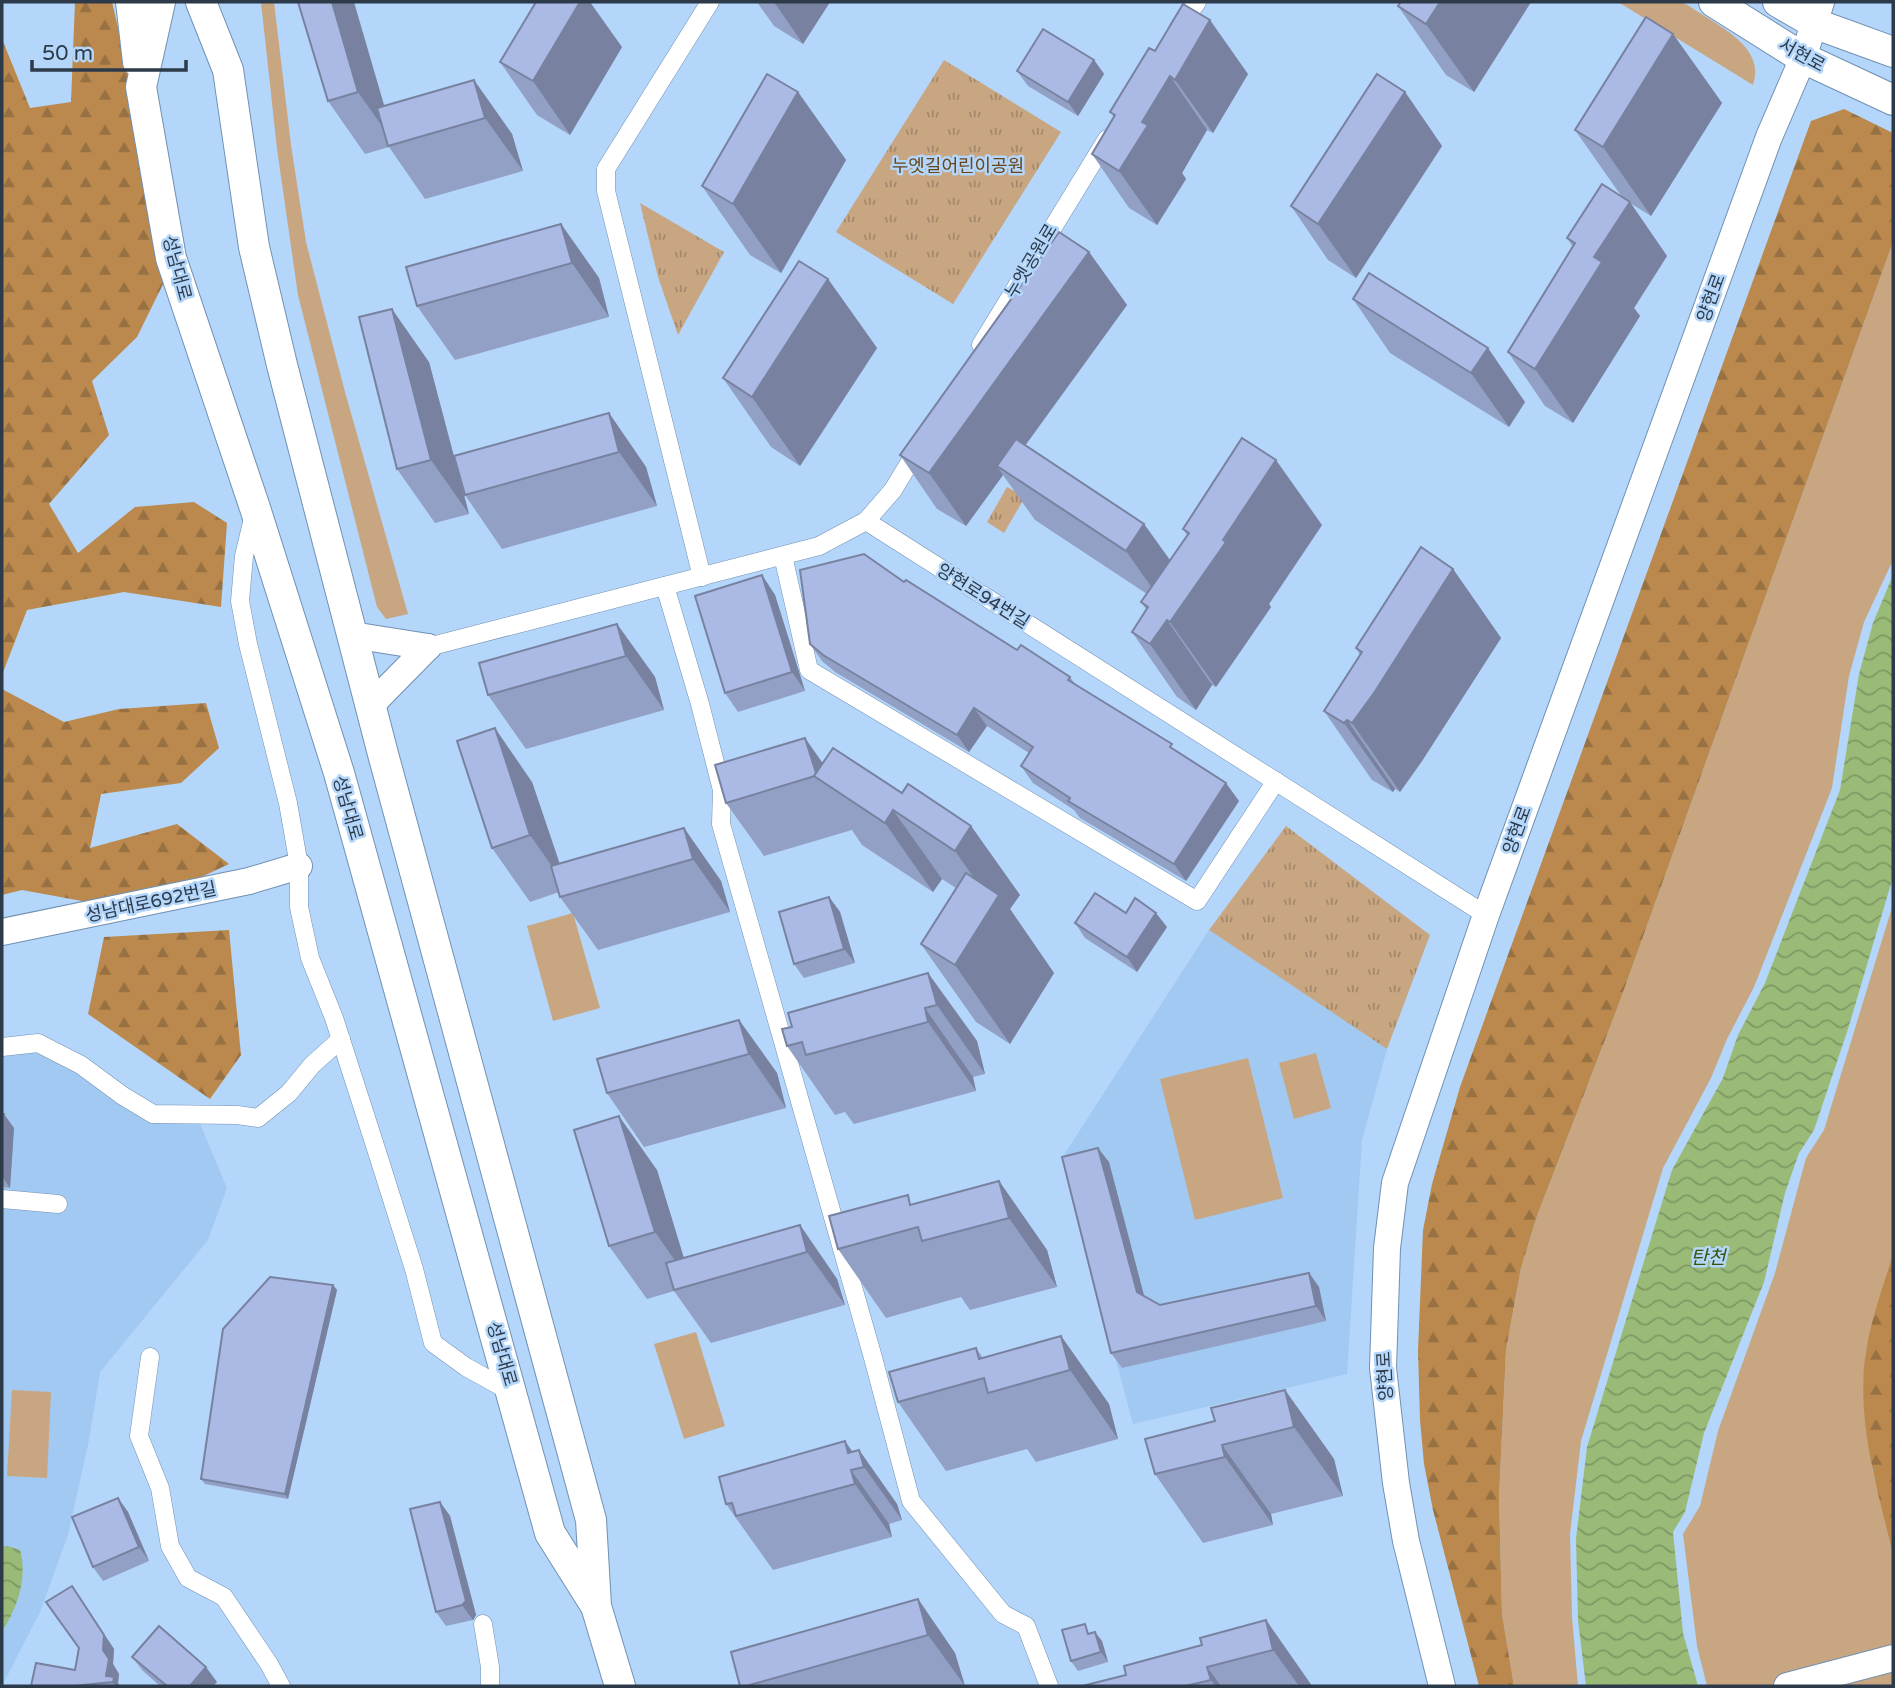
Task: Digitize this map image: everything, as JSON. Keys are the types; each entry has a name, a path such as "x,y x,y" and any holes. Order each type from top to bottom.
{"main road":[{"path":"131,2 141,87"},
{"name":"성남대로","path":"160,2 141,87 171,258 256,508 339,773 550,1533 596,1606"},
{"name":"성남대로","path":"201,2 228,70 254,247 267,306 352,635 591,1520 596,1606 620,1686"},
{"path":"225,2 228,70"},
{"name":"서현로","path":"1714,2 1803,58 1893,100"},
{"name":"서현로","path":"1779,2 1819,13 1893,52"},
{"name":"양현로","path":"1442,1686 1406,1541 1388,1425 1383,1368 1387,1248 1395,1182 1486,915 1769,137 1819,13"},
{"path":"352,635 428,647"},
{"path":"371,705 428,647"},
{"name":"성남대로692번길","path":"2,932 249,881 299,866"},
{"path":"1787,1686 1893,1658"}],"street":[{"path":"702,577 606,191 606,169 710,2"},
{"path":"1169,42 1197,2"},
{"name":"누엣공원로","path":"970,362 1119,121"},
{"path":"428,647 819,546 866,521 893,490 928,432"},
{"path":"256,508 244,556 240,601 248,644 288,803 299,866 299,907 310,958 341,1039 414,1269 433,1343 466,1367 513,1393"},
{"name":"양현로94번길","path":"866,521 1486,915"},
{"path":"783,556 809,670 1197,901 1276,782"},
{"path":"665,586 722,790 721,824 911,1502 1003,1614 1026,1626 1049,1686"},
{"path":"2,1047 38,1043 81,1065 153,1114 237,1115 258,1118 289,1093 312,1065 341,1039"},
{"path":"2,1199 58,1204"},
{"path":"150,1357 139,1436 160,1488 170,1546 188,1578 224,1597 270,1664 281,1686"},
{"path":"483,1624 490,1667 490,1686"}],"shaded area":[{"path":"1209,930 1387,1049 1362,1140 1347,1374 1133,1424 1062,1158"},
{"path":"38,1052 79,1072 144,1117 198,1119 227,1188 208,1240 100,1372 89,1440 68,1535 40,1612 2,1686 2,1054"}],"green space":[{"path":"1672,1 1691,7 1742,43 1754,62 1753,85 1618,2"},
{"path":"75,2 112,2 150,164 168,274 137,337 92,381 109,435 49,504 78,553 135,507 194,502 227,523 221,607 124,592 27,610 2,675 2,39 30,108 71,102"},
{"path":"261,2 274,2 306,242 408,614 386,619 377,607 298,295 277,149"},
{"name":"누엣길어린이공원","path":"944,60 1061,132 953,304 836,232"},
{"path":"1844,109 1893,133 1893,242 1617,1009 1537,1216 1521,1268 1506,1350 1499,1497 1502,1614 1514,1686 1479,1686 1433,1510 1424,1464 1418,1351 1423,1230 1432,1184 1460,1087 1811,121"},
{"path":"640,203 724,252 678,335 658,277"},
{"path":"1893,242 1893,560 1864,622 1849,676 1832,788 1754,987 1727,1039 1711,1078 1663,1168 1581,1441 1570,1534 1572,1617 1578,1686 1514,1686 1502,1614 1499,1497 1506,1350 1521,1268 1537,1216 1617,1009"},
{"path":"1007,487 1025,497 1004,533 987,522"},
{"path":"2,689 64,722 119,709 206,703 219,748 181,783 101,794 90,848 177,824 229,864 131,910 22,890 2,895"},
{"path":"1286,826 1430,935 1387,1049 1209,930"},
{"path":"1893,904 1893,1253 1866,1349 1863,1385 1872,1468 1893,1556 1893,1686 1707,1686 1697,1646 1683,1534 1700,1506 1718,1431 1775,1273 1806,1158 1824,1130"},
{"path":"573,913 600,1008 553,1021 527,926"},
{"path":"229,930 241,1055 210,1099 88,1014 104,937"},
{"path":"1316,1053 1331,1108 1294,1119 1279,1063"},
{"path":"1248,1058 1283,1198 1195,1220 1160,1079"},
{"path":"1893,1253 1893,1556 1870,1455 1863,1403 1863,1377 1871,1327"},
{"path":"696,1332 725,1426 684,1439 654,1344"},
{"path":"12,1390 51,1392 47,1478 7,1476"}],"water":[{"name":"탄천","path":"1893,575 1893,877 1848,1029 1814,1130 1799,1153 1785,1193 1764,1282 1704,1433 1685,1512 1673,1532 1683,1633 1698,1686 1586,1686 1578,1620 1576,1539 1587,1447 1672,1170 1723,1078 1738,1035 1765,983 1840,790 1859,674 1873,623"},
{"path":"2,1547 20,1550 23,1571 20,1592 2,1631"}],"building":[{"path":"298,2 332,2 358,92 328,101"},
{"path":"536,2 580,2 533,81 500,62"},
{"path":"1401,2 1440,2 1426,24 1398,6"},
{"path":"1183,4 1210,20 1175,80 1170,76 1142,122 1148,125 1119,171 1092,154 1115,115 1110,112 1149,48 1155,51"},
{"path":"1646,17 1673,34 1603,147 1575,130"},
{"path":"1043,29 1094,60 1068,102 1017,71"},
{"path":"767,74 798,92 733,204 702,186"},
{"path":"1377,74 1405,92 1318,224 1291,206"},
{"path":"474,80 485,118 388,146 377,108"},
{"path":"1602,184 1630,202 1594,257 1602,262 1535,369 1508,352 1575,243 1567,238"},
{"path":"561,224 572,263 417,306 406,267"},
{"path":"1059,232 1089,252 929,473 900,455"},
{"path":"799,261 828,279 752,397 723,378"},
{"path":"1369,273 1488,348 1471,373 1353,299"},
{"path":"392,309 431,460 397,469 359,317"},
{"path":"609,413 619,452 465,495 454,456"},
{"path":"1242,438 1276,460 1223,540 1226,542 1170,622 1167,620 1150,644 1132,632 1148,607 1141,602 1189,533 1183,529"},
{"path":"1016,439 1144,524 1126,551 997,466"},
{"path":"1421,547 1453,569 1374,693 1352,723 1347,720 1344,723 1324,711 1362,652 1356,648"},
{"path":"864,554 904,582 906,580 1017,650 1021,645 1070,677 1068,680 1172,744 1170,747 1226,783 1174,864 1068,801 1070,798 1021,766 1033,747 974,708 957,735 823,655 810,644 800,570"},
{"path":"762,575 792,672 725,693 695,596"},
{"path":"617,624 626,656 488,695 479,663"},
{"path":"495,728 530,835 492,848 457,741"},
{"path":"805,738 815,776 726,803 715,765"},
{"path":"833,748 902,793 908,784 971,826 955,851 893,810 885,823 814,776"},
{"path":"684,828 693,859 560,897 551,866"},
{"path":"966,873 999,895 955,965 921,944"},
{"path":"1095,893 1126,913 1135,898 1156,913 1127,957 1075,923"},
{"path":"829,897 844,949 794,964 779,912"},
{"path":"928,973 937,1005 925,1008 928,1022 806,1055 802,1042 787,1046 782,1029 792,1027 788,1013"},
{"path":"739,1020 749,1054 607,1093 597,1059"},
{"path":"2,1114 4,1114 2,1145"},
{"path":"619,1116 655,1232 609,1246 574,1130"},
{"path":"1098,1148 1137,1292 1160,1305 1309,1273 1316,1306 1111,1353 1062,1157"},
{"path":"999,1181 1009,1218 922,1241 918,1227 838,1249 829,1216 908,1195 910,1205"},
{"path":"800,1225 807,1252 674,1290 666,1263"},
{"path":"270,1277 333,1285 285,1494 201,1479 223,1329"},
{"path":"1061,1336 1070,1370 988,1393 984,1378 898,1402 889,1372 976,1348 979,1359"},
{"path":"1285,1390 1294,1427 1222,1445 1225,1457 1155,1474 1145,1439 1215,1421 1211,1408"},
{"path":"845,1441 848,1453 859,1450 864,1467 851,1470 855,1484 736,1516 732,1503 726,1504 719,1477"},
{"path":"118,1498 139,1547 93,1567 72,1517"},
{"path":"440,1502 466,1601 462,1605 436,1612 410,1509"},
{"path":"72,1586 104,1635 103,1650 109,1659 106,1676 114,1677 113,1682 31,1686 36,1663 75,1670 79,1648 46,1602"},
{"path":"918,1599 928,1635 740,1686 731,1652"},
{"path":"1266,1620 1273,1650 1207,1667 1211,1680 1185,1686 1082,1686 1126,1675 1124,1666 1202,1645 1200,1638"},
{"path":"1085,1624 1088,1634 1095,1632 1101,1652 1071,1661 1062,1630"},
{"path":"159,1626 206,1667 190,1686 167,1686 132,1657"}]}
